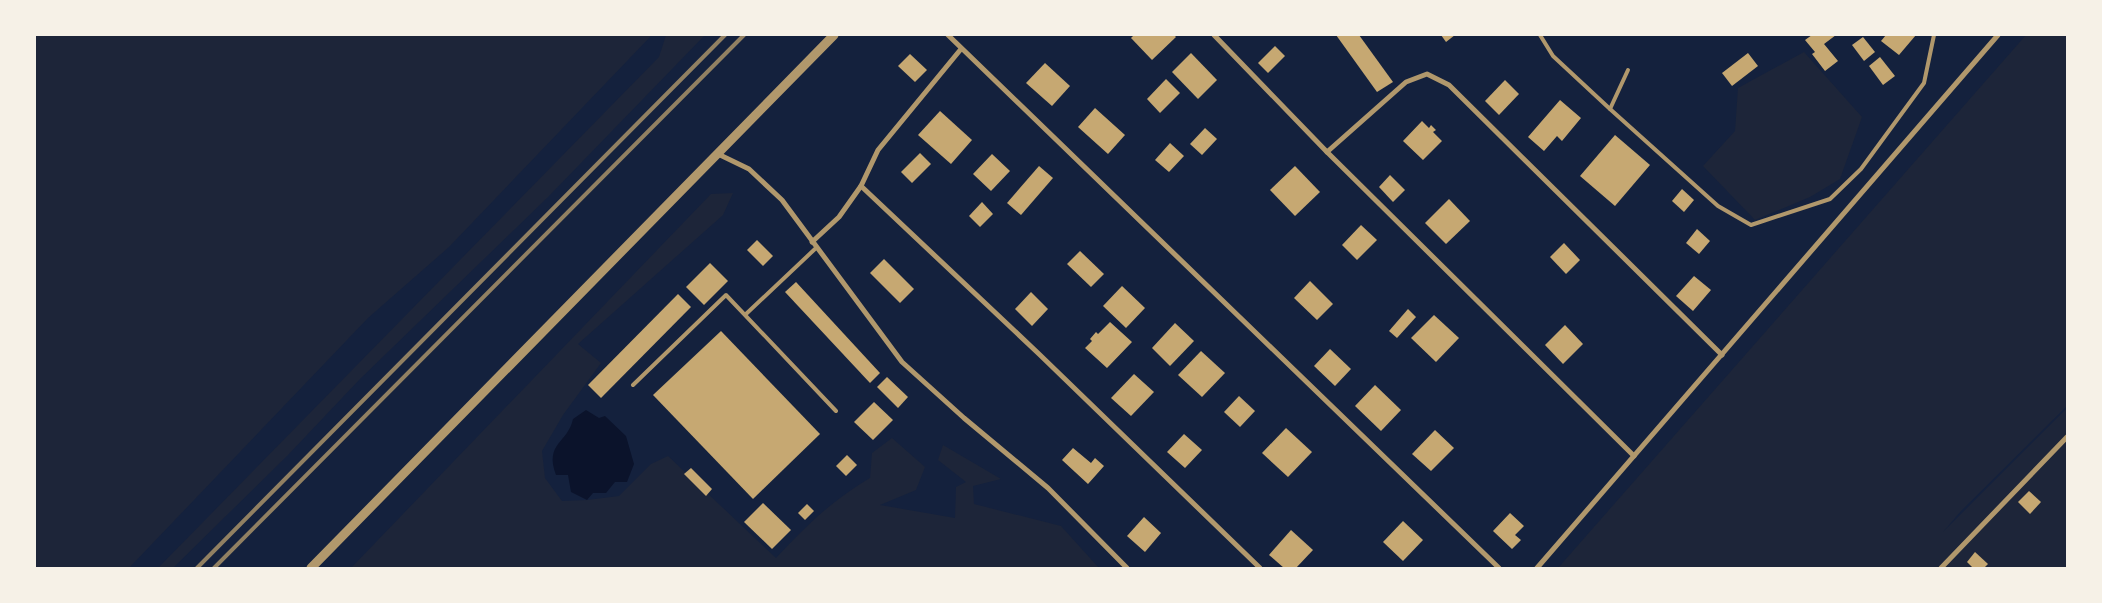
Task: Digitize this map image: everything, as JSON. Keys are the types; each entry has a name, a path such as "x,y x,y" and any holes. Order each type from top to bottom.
{"street":[{"path":"311,568 834,35"},
{"path":"948,35 1499,568"},
{"path":"1214,35 1327,152 1634,456"},
{"path":"1538,568 1998,35"},
{"path":"812,242 839,217 861,186 878,150 961,49"},
{"path":"1327,152 1406,82 1427,74 1449,85 1722,355"},
{"path":"718,154 750,169 770,186 902,362 964,418 1048,488 1127,568"},
{"path":"861,186 1040,354 1260,568"},
{"path":"1941,568 2067,437"}],"lane":[{"path":"1540,35 1553,56 1610,109 1718,206 1751,225 1830,200 1860,169 1924,83 1934,35"},
{"path":"1610,109 1628,70"},
{"path":"746,314 816,248"},
{"path":"633,385 726,295 836,411"}],"shaded area":[{"path":"35,35 650,35 650,37 449,247 368,318 129,568 35,568"},
{"path":"666,35 705,35 548,197 360,379 288,455 173,568 158,568 659,57"},
{"path":"2026,35 2067,35 2067,406 1961,511 1943,532 2067,408 2067,568 1558,568"},
{"path":"1804,52 1862,117 1840,179 1810,197 1755,220 1703,166 1735,131 1738,88"},
{"path":"733,193 723,215 578,344 601,363 563,415 542,451 545,478 562,501 619,496 651,464 668,456 776,558 820,515 843,496 870,478 872,453 892,438 925,467 916,490 880,505 955,518 956,487 966,482 938,460 943,445 1001,479 973,486 974,504 1061,526 1099,568 351,568 711,194"},
{"path":"586,410 599,418 605,416 626,436 634,464 627,482 615,482 606,493 593,493 587,500 571,492 568,475 556,475 553,464 555,450 567,433 573,419"}],"building":[{"path":"1134,35 1174,35 1176,37 1152,60 1131,38"},
{"path":"1336,35 1359,35 1393,82 1377,92"},
{"path":"1441,35 1455,35 1446,42"},
{"path":"1812,35 1836,35 1824,44 1838,61 1825,71 1812,54 1815,52 1805,40"},
{"path":"1886,35 1916,35 1899,55 1881,41"},
{"path":"1863,37 1875,52 1864,61 1852,45"},
{"path":"1275,46 1285,56 1268,73 1258,63"},
{"path":"1191,53 1217,80 1198,99 1172,72"},
{"path":"1748,53 1758,66 1732,86 1722,73"},
{"path":"910,54 927,70 915,82 898,66"},
{"path":"1880,57 1895,76 1883,85 1869,66"},
{"path":"1045,63 1070,86 1052,106 1026,83"},
{"path":"1166,79 1180,93 1160,113 1147,99"},
{"path":"1505,80 1519,94 1499,115 1485,101"},
{"path":"1560,100 1581,118 1562,141 1557,136 1544,151 1528,137"},
{"path":"1095,108 1125,135 1108,154 1078,127"},
{"path":"940,111 972,140 951,164 918,135"},
{"path":"1422,121 1429,128 1431,125 1436,130 1433,132 1442,141 1423,160 1403,141"},
{"path":"1205,128 1217,139 1202,155 1190,144"},
{"path":"1615,135 1650,165 1615,206 1580,176"},
{"path":"1170,143 1184,156 1169,172 1155,160"},
{"path":"920,153 931,164 912,183 901,172"},
{"path":"992,154 1010,171 991,191 973,174"},
{"path":"1039,166 1053,178 1021,215 1007,203"},
{"path":"1295,166 1320,192 1295,216 1270,190"},
{"path":"1390,175 1405,190 1393,202 1379,187"},
{"path":"1682,189 1694,200 1684,212 1672,201"},
{"path":"1449,199 1470,221 1446,244 1425,223"},
{"path":"982,202 993,214 980,227 969,216"},
{"path":"1361,225 1377,240 1357,260 1342,245"},
{"path":"1697,229 1710,241 1699,254 1686,243"},
{"path":"757,240 773,256 763,266 747,250"},
{"path":"1564,243 1580,260 1566,274 1550,257"},
{"path":"1080,251 1104,274 1091,287 1067,264"},
{"path":"884,259 914,289 900,303 870,273"},
{"path":"710,263 728,281 704,305 686,287"},
{"path":"1694,276 1711,290 1693,311 1676,296"},
{"path":"1310,281 1333,304 1317,320 1294,298"},
{"path":"796,282 880,373 870,383 785,292"},
{"path":"1122,286 1145,308 1126,328 1103,306"},
{"path":"1031,292 1048,309 1032,326 1015,309"},
{"path":"678,294 691,307 601,398 588,385"},
{"path":"1408,309 1416,317 1397,338 1389,331"},
{"path":"1434,315 1459,338 1436,362 1411,338"},
{"path":"1110,322 1132,342 1107,368 1085,348 1092,341 1090,339 1096,332 1098,334"},
{"path":"1175,323 1194,341 1170,366 1152,348"},
{"path":"1565,325 1583,344 1563,364 1545,345"},
{"path":"721,331 820,434 753,499 653,395"},
{"path":"1330,349 1351,369 1335,386 1314,366"},
{"path":"1201,351 1225,373 1202,397 1178,375"},
{"path":"1134,374 1154,392 1131,416 1111,398"},
{"path":"887,377 908,397 898,408 877,387"},
{"path":"1375,385 1401,410 1381,431 1355,406"},
{"path":"1239,396 1255,411 1240,427 1224,412"},
{"path":"874,402 893,420 873,440 854,422"},
{"path":"1286,428 1312,452 1288,477 1262,453"},
{"path":"1435,430 1454,448 1431,471 1412,454"},
{"path":"1184,434 1202,450 1185,468 1167,452"},
{"path":"1073,448 1091,463 1095,458 1104,466 1088,484 1062,460"},
{"path":"847,455 857,465 846,476 836,466"},
{"path":"691,468 712,489 706,496 684,474"},
{"path":"2029,491 2041,502 2030,514 2018,502"},
{"path":"763,503 791,530 772,549 744,522"},
{"path":"807,504 814,511 805,520 798,513"},
{"path":"1510,513 1524,526 1515,535 1521,540 1512,549 1493,531"},
{"path":"1144,517 1161,533 1145,552 1127,536"},
{"path":"1403,521 1423,540 1403,561 1383,542"},
{"path":"1291,530 1313,550 1296,568 1284,568 1269,555"},
{"path":"1975,552 1988,564 1984,568 1973,568 1967,562"}],"railway":[{"path":"197,568 725,35"},
{"path":"214,568 744,35"}]}
